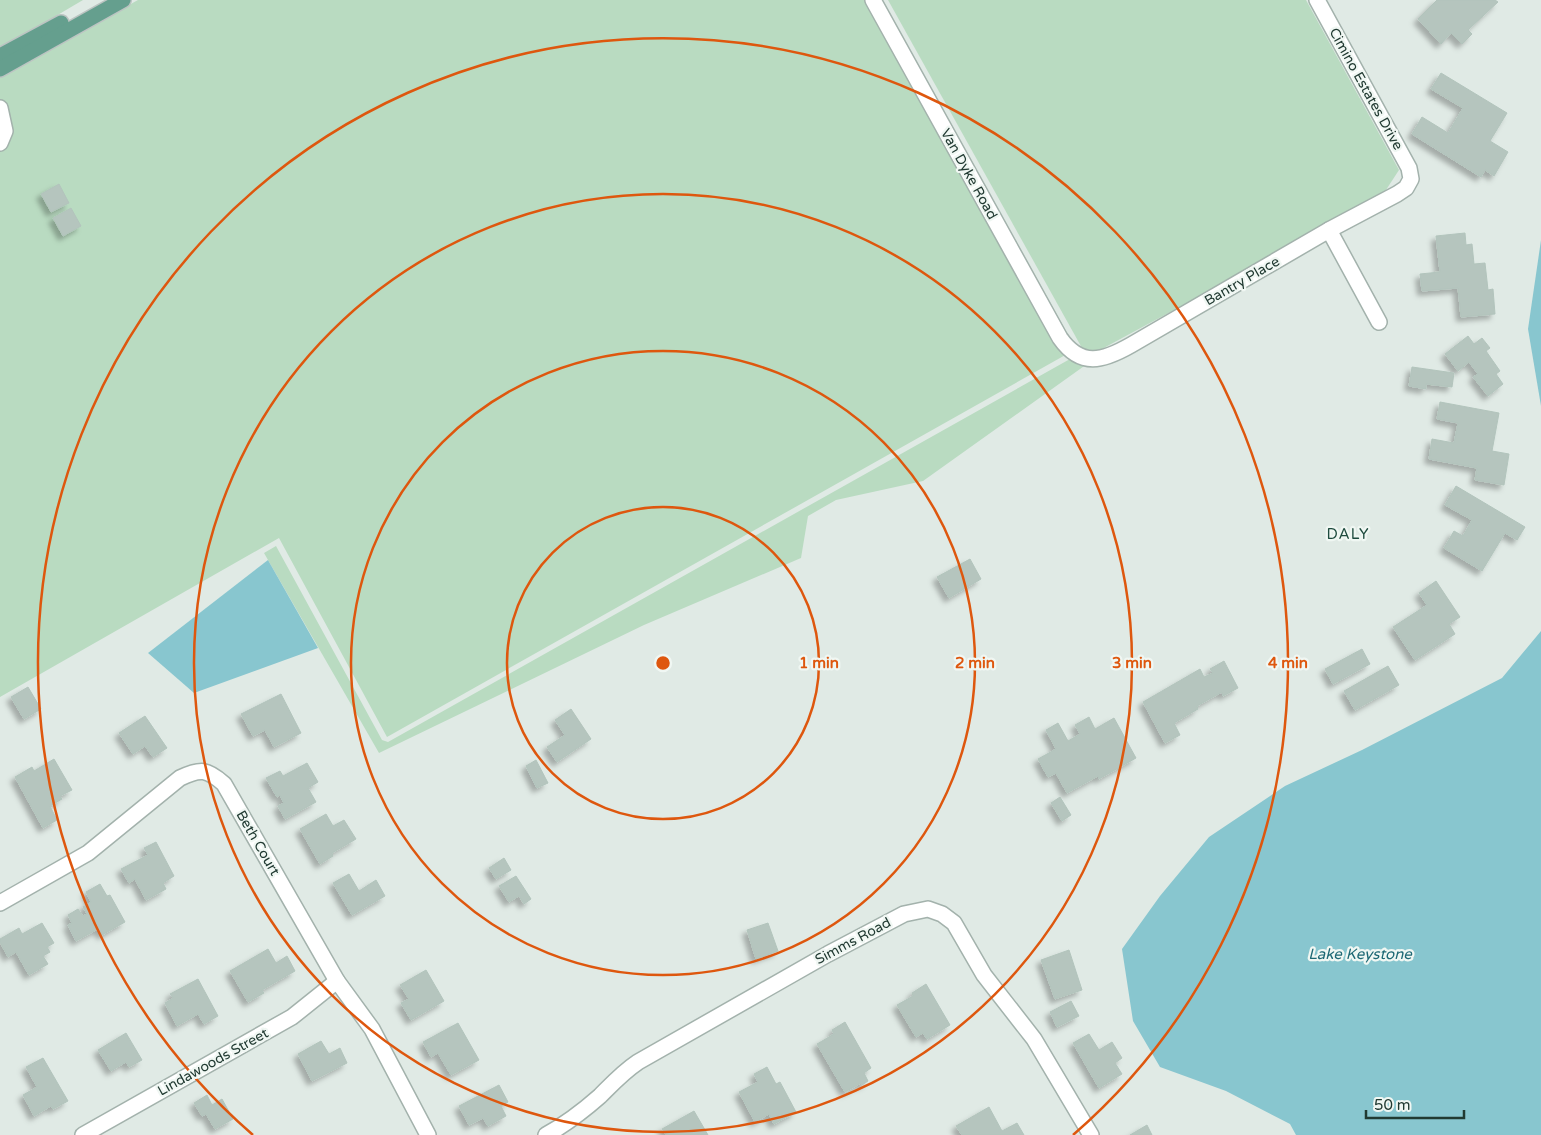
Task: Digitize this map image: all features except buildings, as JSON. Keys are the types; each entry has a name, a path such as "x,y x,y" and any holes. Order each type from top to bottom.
{"main road":[{"path":"0,56 104,0"},
{"path":"0,69 123,0"}],"street":[{"name":"Van Dyke Road","path":"873,0 1054,328 1067,348"},
{"name":"Cimino Estates Drive","path":"1317,0 1409,168 1411,179"},
{"path":"0,108 5,132 0,143"},
{"name":"Bantry Place","path":"1067,348 1076,354 1092,358 1111,356 1328,230 1397,194 1406,188 1411,179"},
{"path":"1328,230 1379,322"},
{"name":"Beth Court","path":"0,903 88,853 180,778 195,771 212,773 224,784 337,981 372,1029 428,1135"},
{"name":"Simms Road","path":"546,1135 571,1120 600,1096 626,1070 638,1062 828,954 904,914 928,909 942,914 954,923 984,975 1034,1038 1091,1135"},
{"name":"Lindawoods Street","path":"83,1135 292,1017 337,981"}],"green space":[{"path":"0,0 83,0 0,49"},
{"path":"138,0 878,0 912,54 1076,349 387,737 279,538 0,697 0,76"},
{"path":"888,0 1306,0 1399,170 1384,193 1318,232 1087,357"},
{"path":"1070,359 1087,364 923,481 836,500 808,516 801,558 644,625 379,753 264,553 276,546 382,740 388,742"}],"water":[{"path":"1541,240 1541,406 1528,329"},
{"path":"268,560 318,648 194,693 148,653"},
{"name":"Lake Keystone","path":"1541,631 1541,1135 1296,1135 1290,1124 1226,1091 1160,1067 1133,1021 1122,949 1160,896 1209,837 1285,786 1362,750 1502,678"}],"district":[{"name":"DALY","path":"1348,534"}]}
